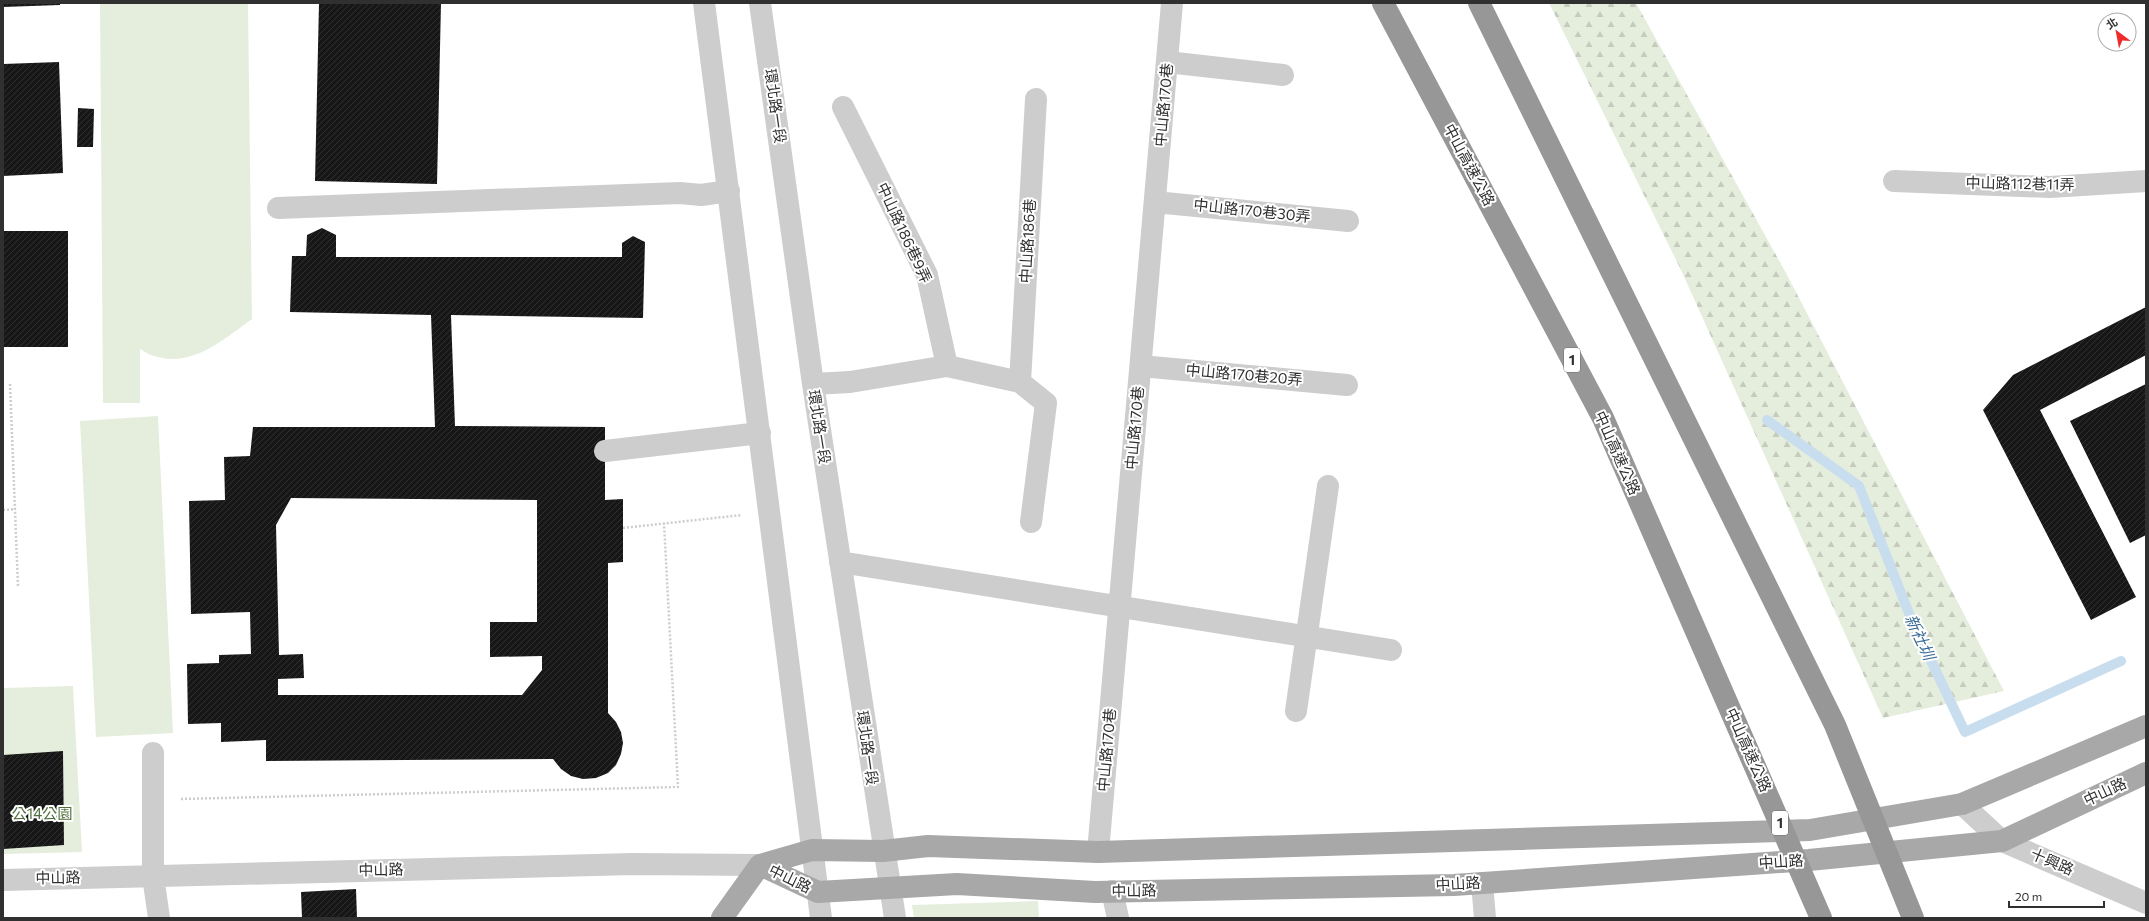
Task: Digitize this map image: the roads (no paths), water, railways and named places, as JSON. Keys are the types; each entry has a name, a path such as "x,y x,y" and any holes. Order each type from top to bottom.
{"highway":[{"name":"中山高速公路","path":"1383,3 1603,418 1822,918"},
{"path":"1479,3 1835,725 1911,913"}],"main road":[{"name":"中山路","path":"760,865 812,850 883,851 928,846 1098,852 1810,830 1962,804 2146,726"},
{"name":"中山路","path":"760,865 818,892 957,884 1112,891 1482,882 1809,860 2002,841 2146,773"},
{"path":"722,918 760,865"}],"street":[{"path":"704,3 810,819 812,850 821,918"},
{"name":"環北路一段","path":"760,3 813,384 883,851 895,918"},
{"name":"中山路170巷","path":"1098,852 1172,3"},
{"path":"1167,62 1283,75"},
{"name":"中山路186巷","path":"1020,382 1036,100"},
{"name":"中山路186巷9弄","path":"843,107 927,275 947,366"},
{"name":"中山路112巷11弄","path":"1894,181 2050,187 2146,181"},
{"path":"278,208 680,193 701,195 729,191"},
{"name":"中山路170巷30弄","path":"1155,202 1348,221"},
{"path":"813,384 850,382 947,366 1020,382 1046,403 1031,522"},
{"name":"中山路170巷20弄","path":"1141,366 1347,385"},
{"path":"606,451 760,433"},
{"path":"1296,711 1328,486"},
{"path":"840,562 1391,650"},
{"path":"153,753 153,876 159,918"},
{"name":"十興路","path":"1962,804 2002,841 2146,903"},
{"name":"中山路","path":"3,880 633,864 760,865"},
{"path":"1482,882 1485,918"},
{"path":"1112,891 1118,918"}],"waterway":[{"name":"新社圳","path":"1767,420 1859,486 1912,621 1965,732 2121,661"}],"park label":[{"name":"公14公園","path":"42,814"}]}
